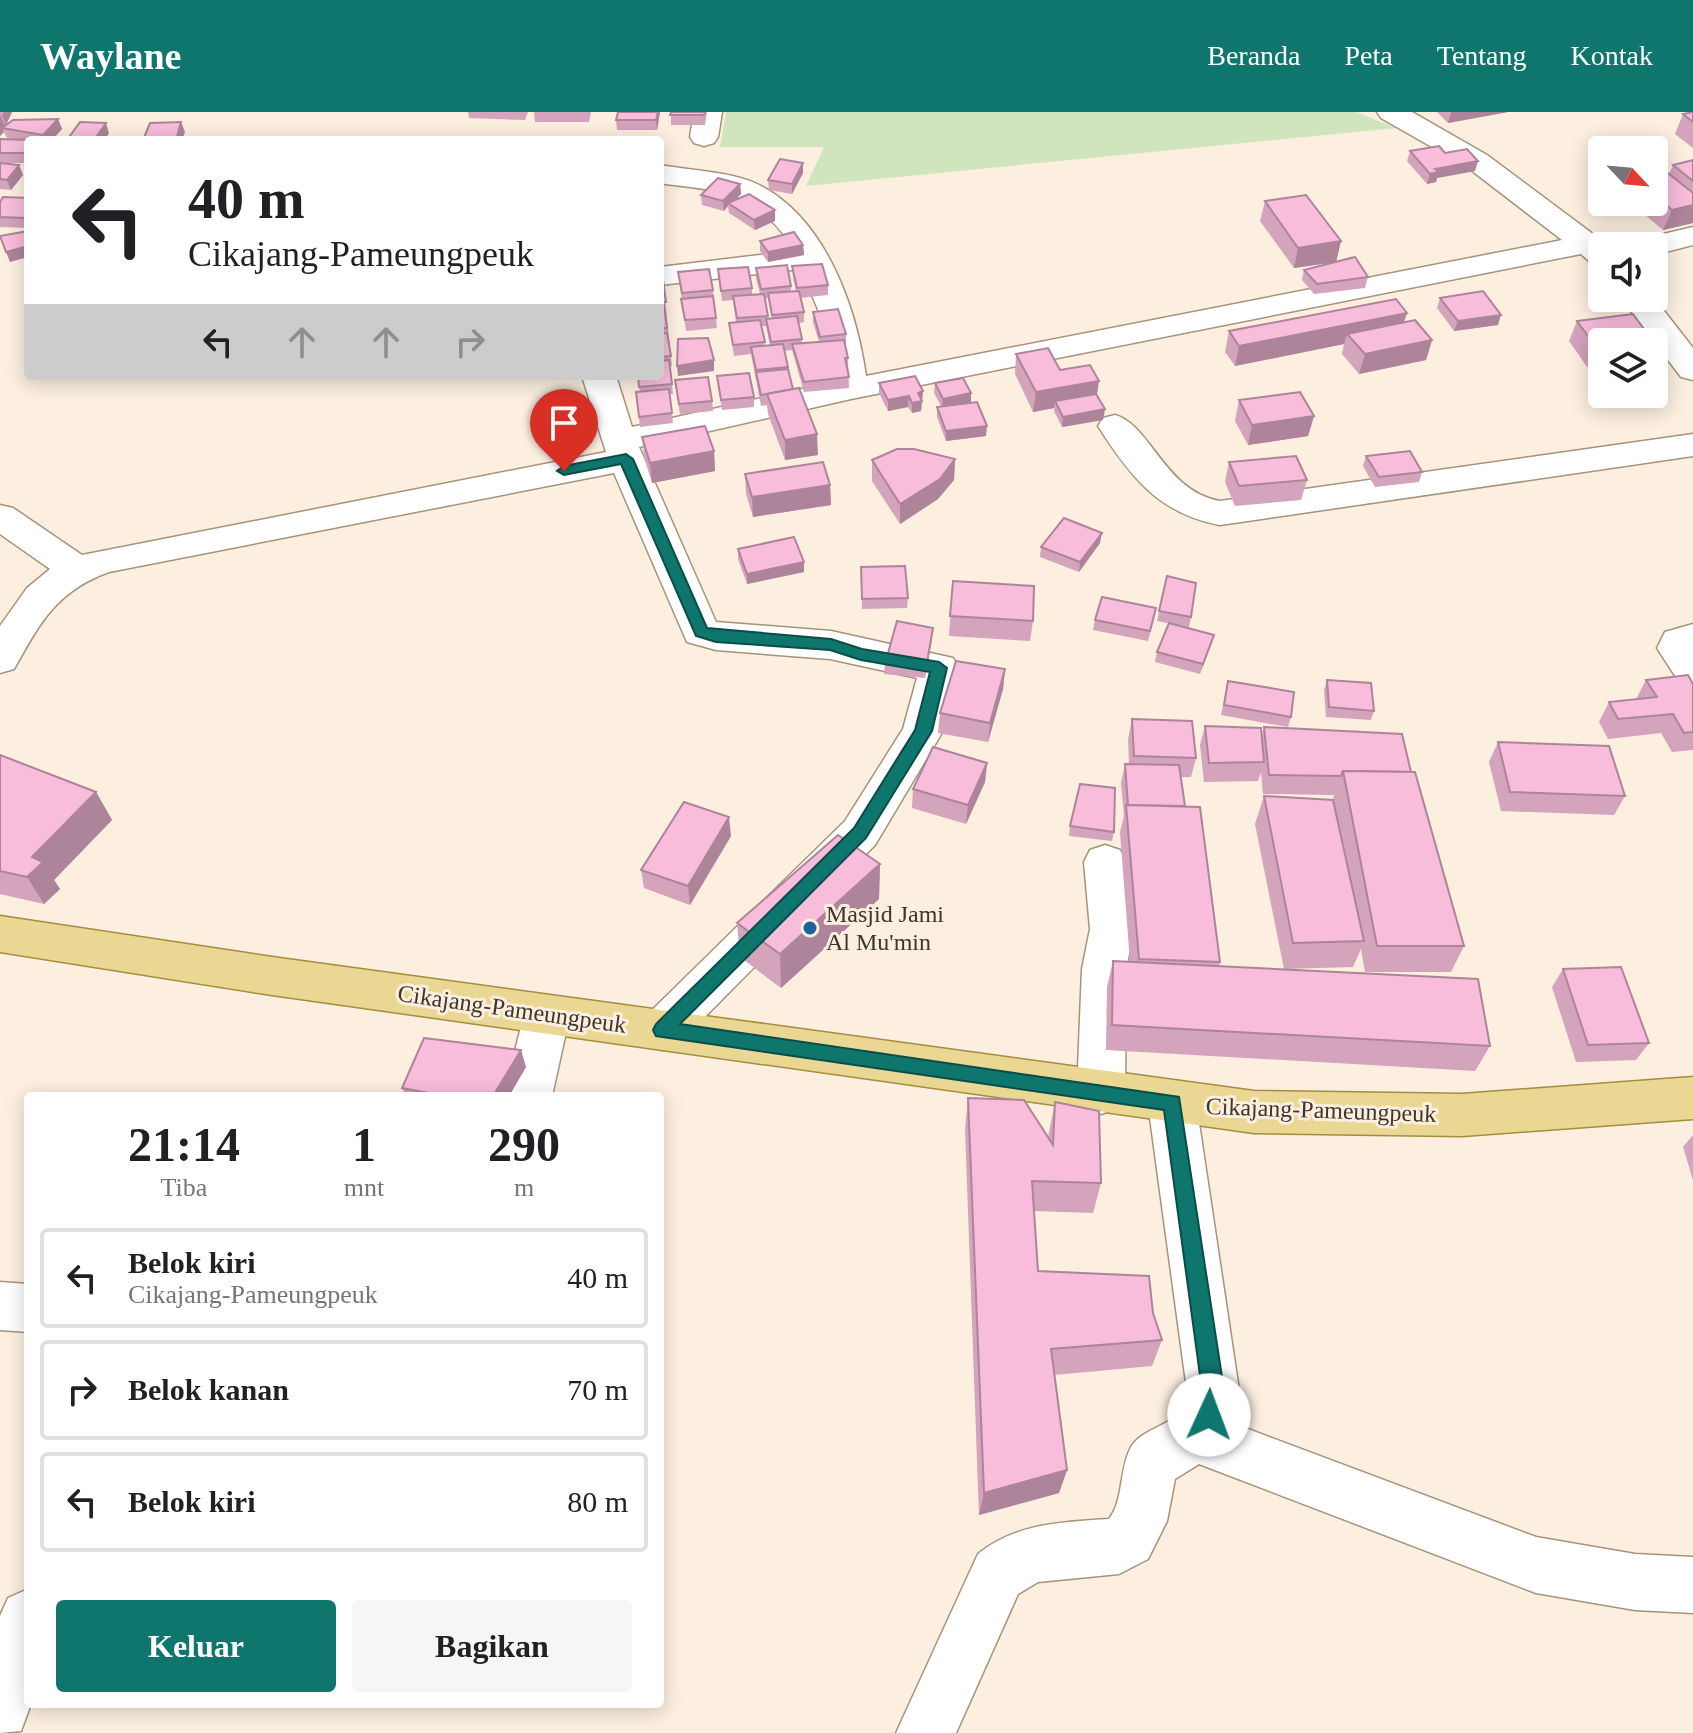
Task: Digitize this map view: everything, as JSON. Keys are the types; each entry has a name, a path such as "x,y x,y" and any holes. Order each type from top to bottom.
{"main road":[{"name":"Cikajang-Pameungpeuk","path":"0,934 1101,1093 1254,1112 1462,1115 1693,1098"}],"street":[{"path":"1391,112 1477,161 1588,245"},
{"path":"664,175 745,189 770,205 803,237 843,331 851,389"},
{"path":"1668,242 1693,236"},
{"path":"0,659 34,602 51,584 76,569 103,561 623,450 851,389 1588,251"},
{"path":"664,276 813,258"},
{"path":"1648,312 1693,370"},
{"path":"600,380 623,450 701,632 716,636 831,645 861,654 939,668 923,731 860,833 662,1030"},
{"path":"1115,426 1173,497 1201,512 1220,513 1693,445"},
{"path":"0,517 76,569"},
{"path":"1693,638 1679,642 1676,648 1693,672"},
{"path":"1101,1093 1104,969 1112,929 1105,862"},
{"path":"529,1092 547,1014"},
{"path":"926,1733 998,1574 1016,1558 1031,1554 1119,1546 1133,1539 1139,1529 1152,1463 1198,1437 1209,1415 1213,1390 1172,1103"},
{"path":"0,1306 24,1308"},
{"path":"1198,1437 1536,1565 1635,1582 1693,1585"},
{"path":"0,1710 24,1631"}],"green space":[{"path":"726,112 1356,112 1396,128 806,186 824,147 720,147"}],"building":[{"path":"618,112 658,112 656,120 616,120"},
{"path":"671,112 705,112 704,115 670,115"},
{"path":"1693,112 1693,122 1683,114"},
{"path":"58,119 43,135 2,128 13,120"},
{"path":"80,122 106,123 97,136 70,136"},
{"path":"181,122 177,136 145,136 150,123"},
{"path":"0,139 24,140 24,153 0,153"},
{"path":"1439,146 1445,153 1467,149 1478,161 1435,169 1439,172 1430,174 1410,151"},
{"path":"780,159 803,163 792,184 768,180"},
{"path":"1693,160 1693,181 1673,165"},
{"path":"0,163 19,165 7,180 0,179"},
{"path":"1668,173 1693,193 1693,205 1672,210 1668,207"},
{"path":"718,178 740,184 723,201 701,195"},
{"path":"749,194 775,210 754,220 728,203"},
{"path":"1306,195 1341,241 1298,248 1265,201"},
{"path":"3,197 24,198 24,218 0,217"},
{"path":"24,232 24,247 6,252 0,236"},
{"path":"794,232 803,245 768,252 760,241"},
{"path":"1355,257 1368,277 1317,284 1304,270"},
{"path":"822,264 828,285 797,288 792,266"},
{"path":"787,265 791,286 761,289 756,268"},
{"path":"748,267 752,288 721,291 718,269"},
{"path":"709,269 713,290 682,293 678,272"},
{"path":"799,291 804,312 772,315 768,293"},
{"path":"1483,291 1501,315 1458,321 1440,298"},
{"path":"764,294 768,316 737,318 733,296"},
{"path":"713,296 716,318 685,320 681,299"},
{"path":"1396,299 1407,313 1239,346 1229,331"},
{"path":"838,309 846,334 820,337 813,312"},
{"path":"1633,314 1643,328 1588,328 1588,336 1577,321"},
{"path":"797,316 802,339 771,342 766,319"},
{"path":"760,320 765,342 733,345 729,323"},
{"path":"1415,320 1432,340 1365,354 1347,334"},
{"path":"664,333 667,333 671,356 664,357"},
{"path":"708,338 714,360 677,366 678,339"},
{"path":"844,340 849,377 804,382 792,344"},
{"path":"783,344 788,367 756,370 751,347"},
{"path":"1048,348 1060,370 1090,365 1099,381 1036,392 1016,354"},
{"path":"669,360 672,384 639,387 638,380 664,380 664,361"},
{"path":"788,369 793,389 761,395 756,372"},
{"path":"749,373 754,397 721,400 717,376"},
{"path":"915,376 923,391 918,393 922,401 912,403 909,396 888,400 879,383"},
{"path":"708,377 712,401 679,404 675,380"},
{"path":"963,378 971,393 943,399 935,383"},
{"path":"799,388 817,434 785,440 767,394"},
{"path":"669,389 672,413 639,417 636,392"},
{"path":"1300,392 1314,416 1252,425 1239,400"},
{"path":"1096,394 1105,409 1063,417 1055,401"},
{"path":"977,402 987,426 946,431 937,407"},
{"path":"705,426 714,451 650,463 642,437"},
{"path":"897,449 914,449 955,459 940,479 900,504 872,460"},
{"path":"1410,451 1422,472 1379,477 1366,456"},
{"path":"1296,456 1307,480 1239,486 1229,462"},
{"path":"823,462 830,485 752,497 745,474"},
{"path":"1064,518 1102,533 1080,562 1041,547"},
{"path":"794,537 804,562 747,574 738,549"},
{"path":"905,566 908,598 862,599 861,567"},
{"path":"1167,576 1196,583 1191,617 1159,611"},
{"path":"953,581 1034,586 1033,621 950,616"},
{"path":"1102,597 1156,608 1150,631 1095,620"},
{"path":"897,621 933,628 926,668 885,664"},
{"path":"1169,623 1214,635 1203,664 1157,652"},
{"path":"956,661 1005,669 990,723 940,713"},
{"path":"1688,675 1693,684 1693,732 1684,733 1673,714 1618,719 1609,702 1657,697 1646,680"},
{"path":"1327,680 1371,683 1374,711 1329,707"},
{"path":"1228,681 1294,692 1291,717 1224,705"},
{"path":"1132,719 1192,721 1196,758 1134,756"},
{"path":"1205,726 1261,728 1264,762 1209,763"},
{"path":"1264,727 1402,734 1411,772 1343,771 1341,776 1269,775"},
{"path":"1498,742 1609,746 1625,796 1510,792"},
{"path":"933,747 987,763 968,805 913,789"},
{"path":"0,755 96,792 32,857 43,862 27,877 0,871"},
{"path":"1125,764 1179,765 1185,806 1128,805"},
{"path":"1343,771 1415,772 1464,946 1377,946"},
{"path":"1080,784 1115,788 1114,832 1070,826"},
{"path":"1264,796 1333,800 1364,941 1293,943"},
{"path":"684,802 729,817 688,886 641,870"},
{"path":"1126,805 1200,807 1220,962 1139,959"},
{"path":"838,835 880,864 780,954 737,923"},
{"path":"1113,961 1478,979 1490,1046 1112,1025"},
{"path":"1621,967 1649,1043 1588,1045 1563,969"},
{"path":"424,1038 521,1050 495,1092 423,1092 402,1088"},
{"path":"968,1098 1024,1100 1053,1145 1055,1102 1099,1111 1101,1183 1032,1181 1038,1271 1149,1276 1153,1313 1162,1340 1051,1349 1067,1470 984,1493"}],"place":[{"name":"Masjid Jami Al Mu'min","path":"810,928"}],"route":[{"path":"564,471 626,459 701,632 716,636 831,645 861,654 939,668 923,731 860,833 662,1030 1172,1103 1213,1390 1209,1415"}]}
